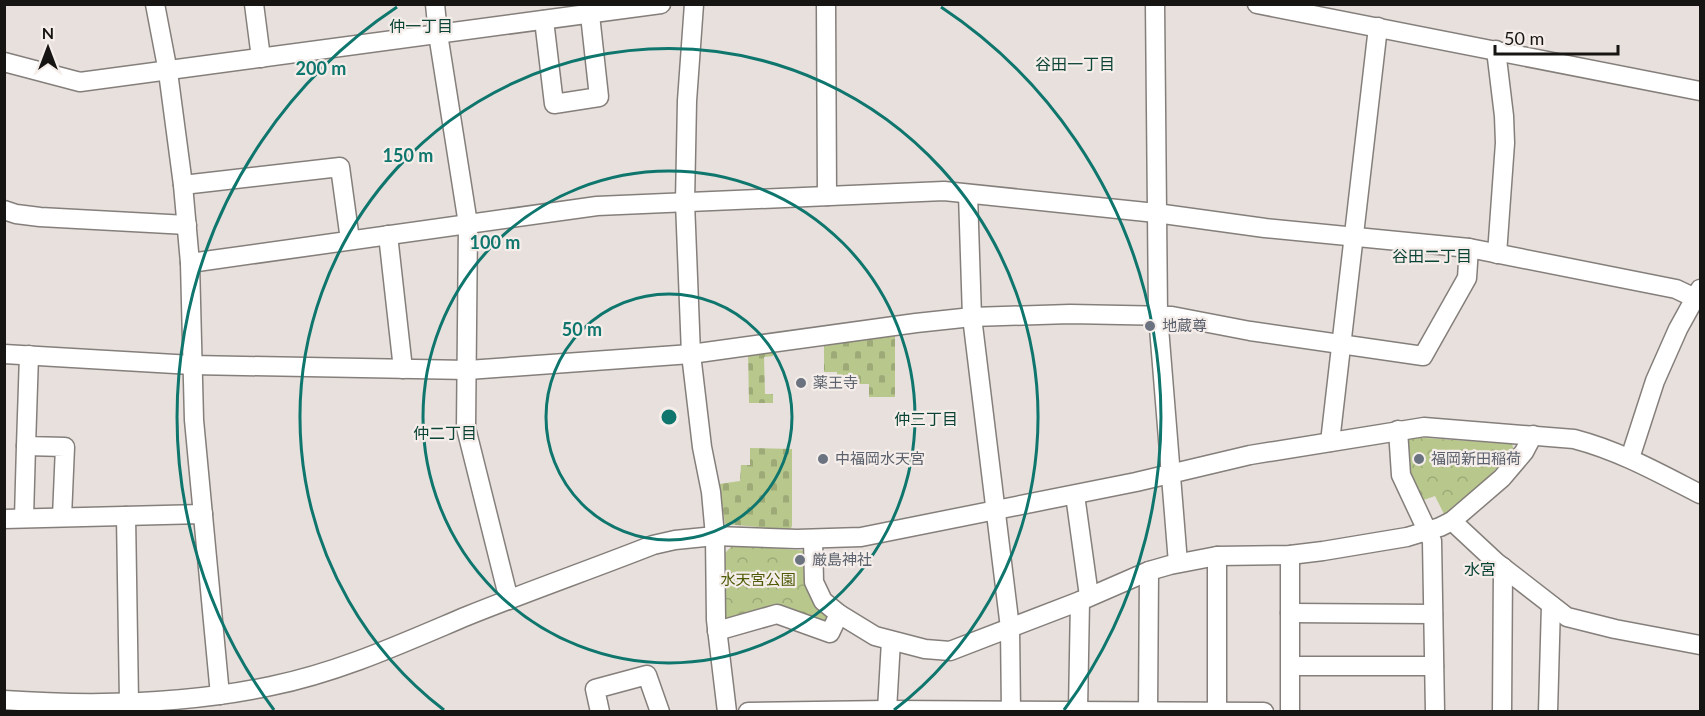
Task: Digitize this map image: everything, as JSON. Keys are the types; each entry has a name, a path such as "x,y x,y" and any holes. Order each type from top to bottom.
{"street":[{"path":"155,4 168,72 187,225 194,420 203,514 212,701"},
{"path":"254,4 261,58"},
{"path":"435,4 468,224 466,428 509,600"},
{"path":"4,62 80,82 661,4"},
{"path":"694,4 687,101 685,202 691,354 702,447 711,492 715,536 717,631 727,711"},
{"path":"826,4 827,196"},
{"path":"1155,4 1158,315 1178,563"},
{"path":"1257,4 1701,91"},
{"path":"544,21 554,104 599,97 590,15"},
{"path":"1330,442 1378,27"},
{"path":"1496,50 1505,143 1497,254"},
{"path":"183,184 340,167 350,240"},
{"path":"190,263 597,206 944,190 1156,213 1265,228 1469,248 1698,293 1654,381 1630,458"},
{"path":"968,194 972,318 1010,628 1011,711"},
{"path":"4,210 40,217 187,225"},
{"path":"388,235 403,369"},
{"path":"4,354 192,365 468,370 691,354 916,323 1038,314 1158,315 1423,356 1467,278 1469,248"},
{"path":"24,518 29,355"},
{"path":"4,700 44,703 212,701 342,667 509,600 654,545 675,540 715,536 861,537 1075,495 1250,455 1398,430 1424,427 1574,439 1630,458 1701,494"},
{"path":"1398,430 1401,475 1432,541 1435,711"},
{"path":"813,538 814,582 823,601 839,614 875,636 924,649 950,651 1085,598 1149,570 1217,556 1290,555 1333,550 1429,531 1452,521 1502,478 1524,452 1533,435"},
{"path":"26,446 65,447 62,517"},
{"path":"1075,495 1085,598 1078,710"},
{"path":"4,519 203,514"},
{"path":"126,516 129,702"},
{"path":"1452,521 1503,567 1567,617 1615,629 1701,645"},
{"path":"1290,555 1290,711"},
{"path":"1217,556 1217,710"},
{"path":"1502,711 1503,567"},
{"path":"1148,710 1149,570"},
{"path":"1548,711 1551,605"},
{"path":"1290,613 1433,614"},
{"path":"717,631 777,614 830,633 839,614"},
{"path":"887,710 891,641"},
{"path":"1291,666 1434,666"},
{"path":"600,711 596,689 647,675 660,711"},
{"path":"748,711 1264,711"}],"green space":[{"path":"895,332 895,397 869,397 869,384 837,384 837,372 824,372 824,341"},
{"path":"797,345 797,349 773,352 773,356 764,357 765,394 773,394 773,403 749,403 748,351"},
{"path":"1412,437 1512,444 1514,450 1471,495 1445,516 1435,496 1418,502 1406,477 1403,441"},
{"path":"750,448 792,449 792,526 790,530 725,524 719,484 740,481 741,465 750,465"},
{"name":"水天宮公園","path":"733,545 809,551 833,616 831,623 722,620 725,553"}],"place":[{"name":"地蔵尊","path":"1150,326"},
{"name":"薬王寺","path":"801,383"},
{"name":"中福岡水天宮","path":"823,459"},
{"name":"福岡新田稲荷","path":"1419,459"},
{"name":"厳島神社","path":"800,560"}],"district":[{"name":"仲一丁目","path":"421,26"},
{"name":"谷田一丁目","path":"1075,64"},
{"name":"谷田二丁目","path":"1432,256"},
{"name":"仲三丁目","path":"926,419"},
{"name":"仲二丁目","path":"445,433"},
{"name":"水宮","path":"1480,569"}]}
